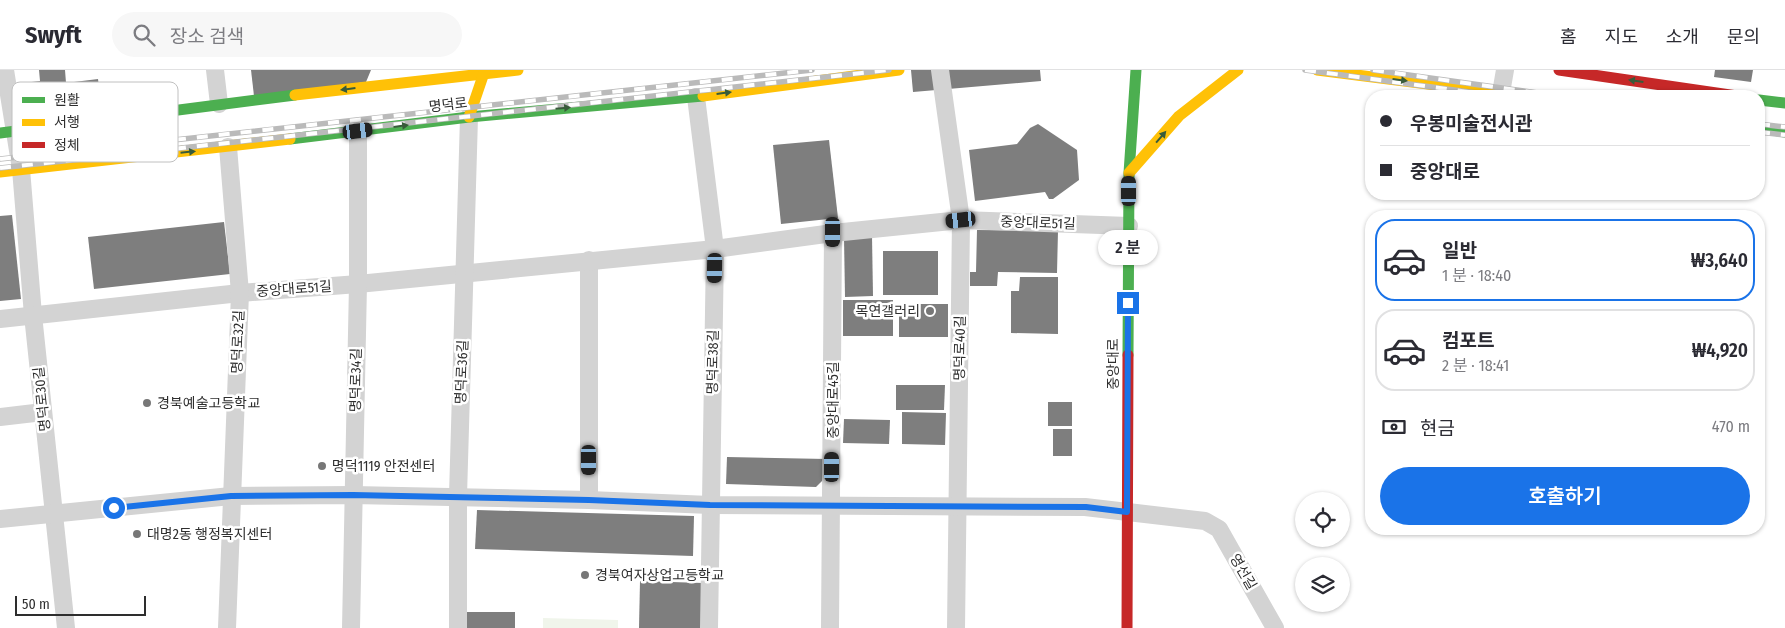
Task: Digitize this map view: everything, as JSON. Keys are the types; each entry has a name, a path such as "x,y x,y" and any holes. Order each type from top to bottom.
{"main road":[{"name":"명덕로","path":"178,109 485,72 518,70"},
{"name":"명덕로","path":"178,152 469,117 696,97 899,70"},
{"name":"중앙대로","path":"1127,628 1129,173 1136,70"},
{"path":"1129,173 1178,116 1238,70"},
{"path":"1317,70 1477,90"},
{"path":"1559,70 1695,90"},
{"path":"469,117 485,72"},
{"path":"1765,101 1785,103"},
{"path":"1765,129 1785,132"},
{"name":"명덕로","path":"0,172 87,162"}],"street":[{"name":"명덕로30길","path":"5,70 8,132"},
{"path":"215,70 219,104"},
{"name":"명덕로40길","path":"940,70 961,220 959,507 956,628"},
{"path":"1502,90 1505,70"},
{"name":"명덕로38길","path":"696,97 716,248 709,628"},
{"name":"명덕로36길","path":"458,628 458,496 469,117"},
{"name":"명덕로34길","path":"351,628 358,284 358,131"},
{"name":"명덕로32길","path":"227,628 240,294 228,147"},
{"name":"명덕로30길","path":"19,162 21,169 33,315 66,628"},
{"name":"중앙대로51길","path":"0,319 716,248 833,232 961,220 1129,226"},
{"name":"중앙대로45길","path":"830,628 833,232"},
{"path":"589,260 589,500"},
{"path":"0,417 43,412"},
{"path":"0,519 231,496 353,495 458,496 710,505 1086,507 1127,512"},
{"name":"영선길","path":"1127,512 1205,521 1219,529 1275,628"}],"shaded area":[{"path":"543,618 618,620 618,628 543,628"}],"building":[{"path":"39,70 65,70 66,82 32,82 40,81"},
{"path":"251,70 371,70 366,82 254,96"},
{"path":"911,70 1040,70 1041,81 913,92"},
{"path":"1715,70 1753,70 1751,82 1714,77"},
{"path":"98,79 98,82 74,82"},
{"path":"1038,124 1077,150 1079,180 1053,199 1049,199 1045,192 975,201 969,150 1017,144 1030,128"},
{"path":"829,140 838,218 781,224 773,145"},
{"path":"12,215 21,299 0,301 0,216"},
{"path":"224,222 230,274 94,289 88,237"},
{"path":"977,230 1058,231 1057,273 998,272 997,286 970,286 970,272 976,272"},
{"path":"872,236 873,296 845,297 844,237"},
{"path":"883,251 938,251 938,295 883,295"},
{"path":"1020,277 1058,277 1058,334 1011,333 1011,291 1019,291"},
{"path":"843,300 893,300 893,336 843,336"},
{"path":"899,304 948,304 948,337 899,337"},
{"path":"896,385 945,385 944,410 896,410"},
{"path":"1048,402 1072,402 1072,426 1048,426"},
{"path":"902,412 946,413 945,445 902,444"},
{"path":"844,419 890,420 889,444 843,443"},
{"path":"1053,429 1072,429 1072,456 1053,456"},
{"path":"727,457 827,459 826,477 816,487 726,484"},
{"path":"477,510 694,516 693,556 475,549"},
{"path":"640,581 703,583 702,628 639,628"},
{"path":"466,612 515,612 515,628 466,628"}],"railway":[{"path":"178,139 812,70"},
{"path":"178,148 889,70"},
{"path":"1305,70 1454,90"},
{"path":"1373,70 1516,90"},
{"path":"1765,125 1785,127"},
{"path":"1765,133 1785,135"},
{"path":"0,159 12,158"},
{"path":"0,168 54,162"}],"traffic: fast":[{"path":"1128,355 1129,173 1136,70"},
{"path":"178,110 295,95"},
{"path":"290,139 469,117 703,96"},
{"path":"1765,101 1785,103"},
{"path":"1765,129 1785,132"},
{"path":"0,133 12,131"}],"traffic: slow":[{"path":"469,117 485,70"},
{"path":"295,95 518,70"},
{"path":"703,96 899,70"},
{"path":"1129,173 1179,116 1238,70"},
{"path":"1317,70 1475,90"},
{"path":"178,152 290,139"},
{"path":"0,172 88,162"}],"traffic: jam":[{"path":"1559,70 1696,90"},
{"path":"1127,628 1128,355"}],"place":[{"name":"목연갤러리","path":"930,311"},
{"name":"경북예술고등학교","path":"147,403"},
{"name":"명덕1119 안전센터","path":"322,466"},
{"name":"대명2동 행정복지센터","path":"137,534"},
{"name":"경북여자상업고등학교","path":"585,575"}],"route":[{"path":"114,508 231,496 353,495 458,496 710,505 1086,507 1127,512 1128,303"}]}
